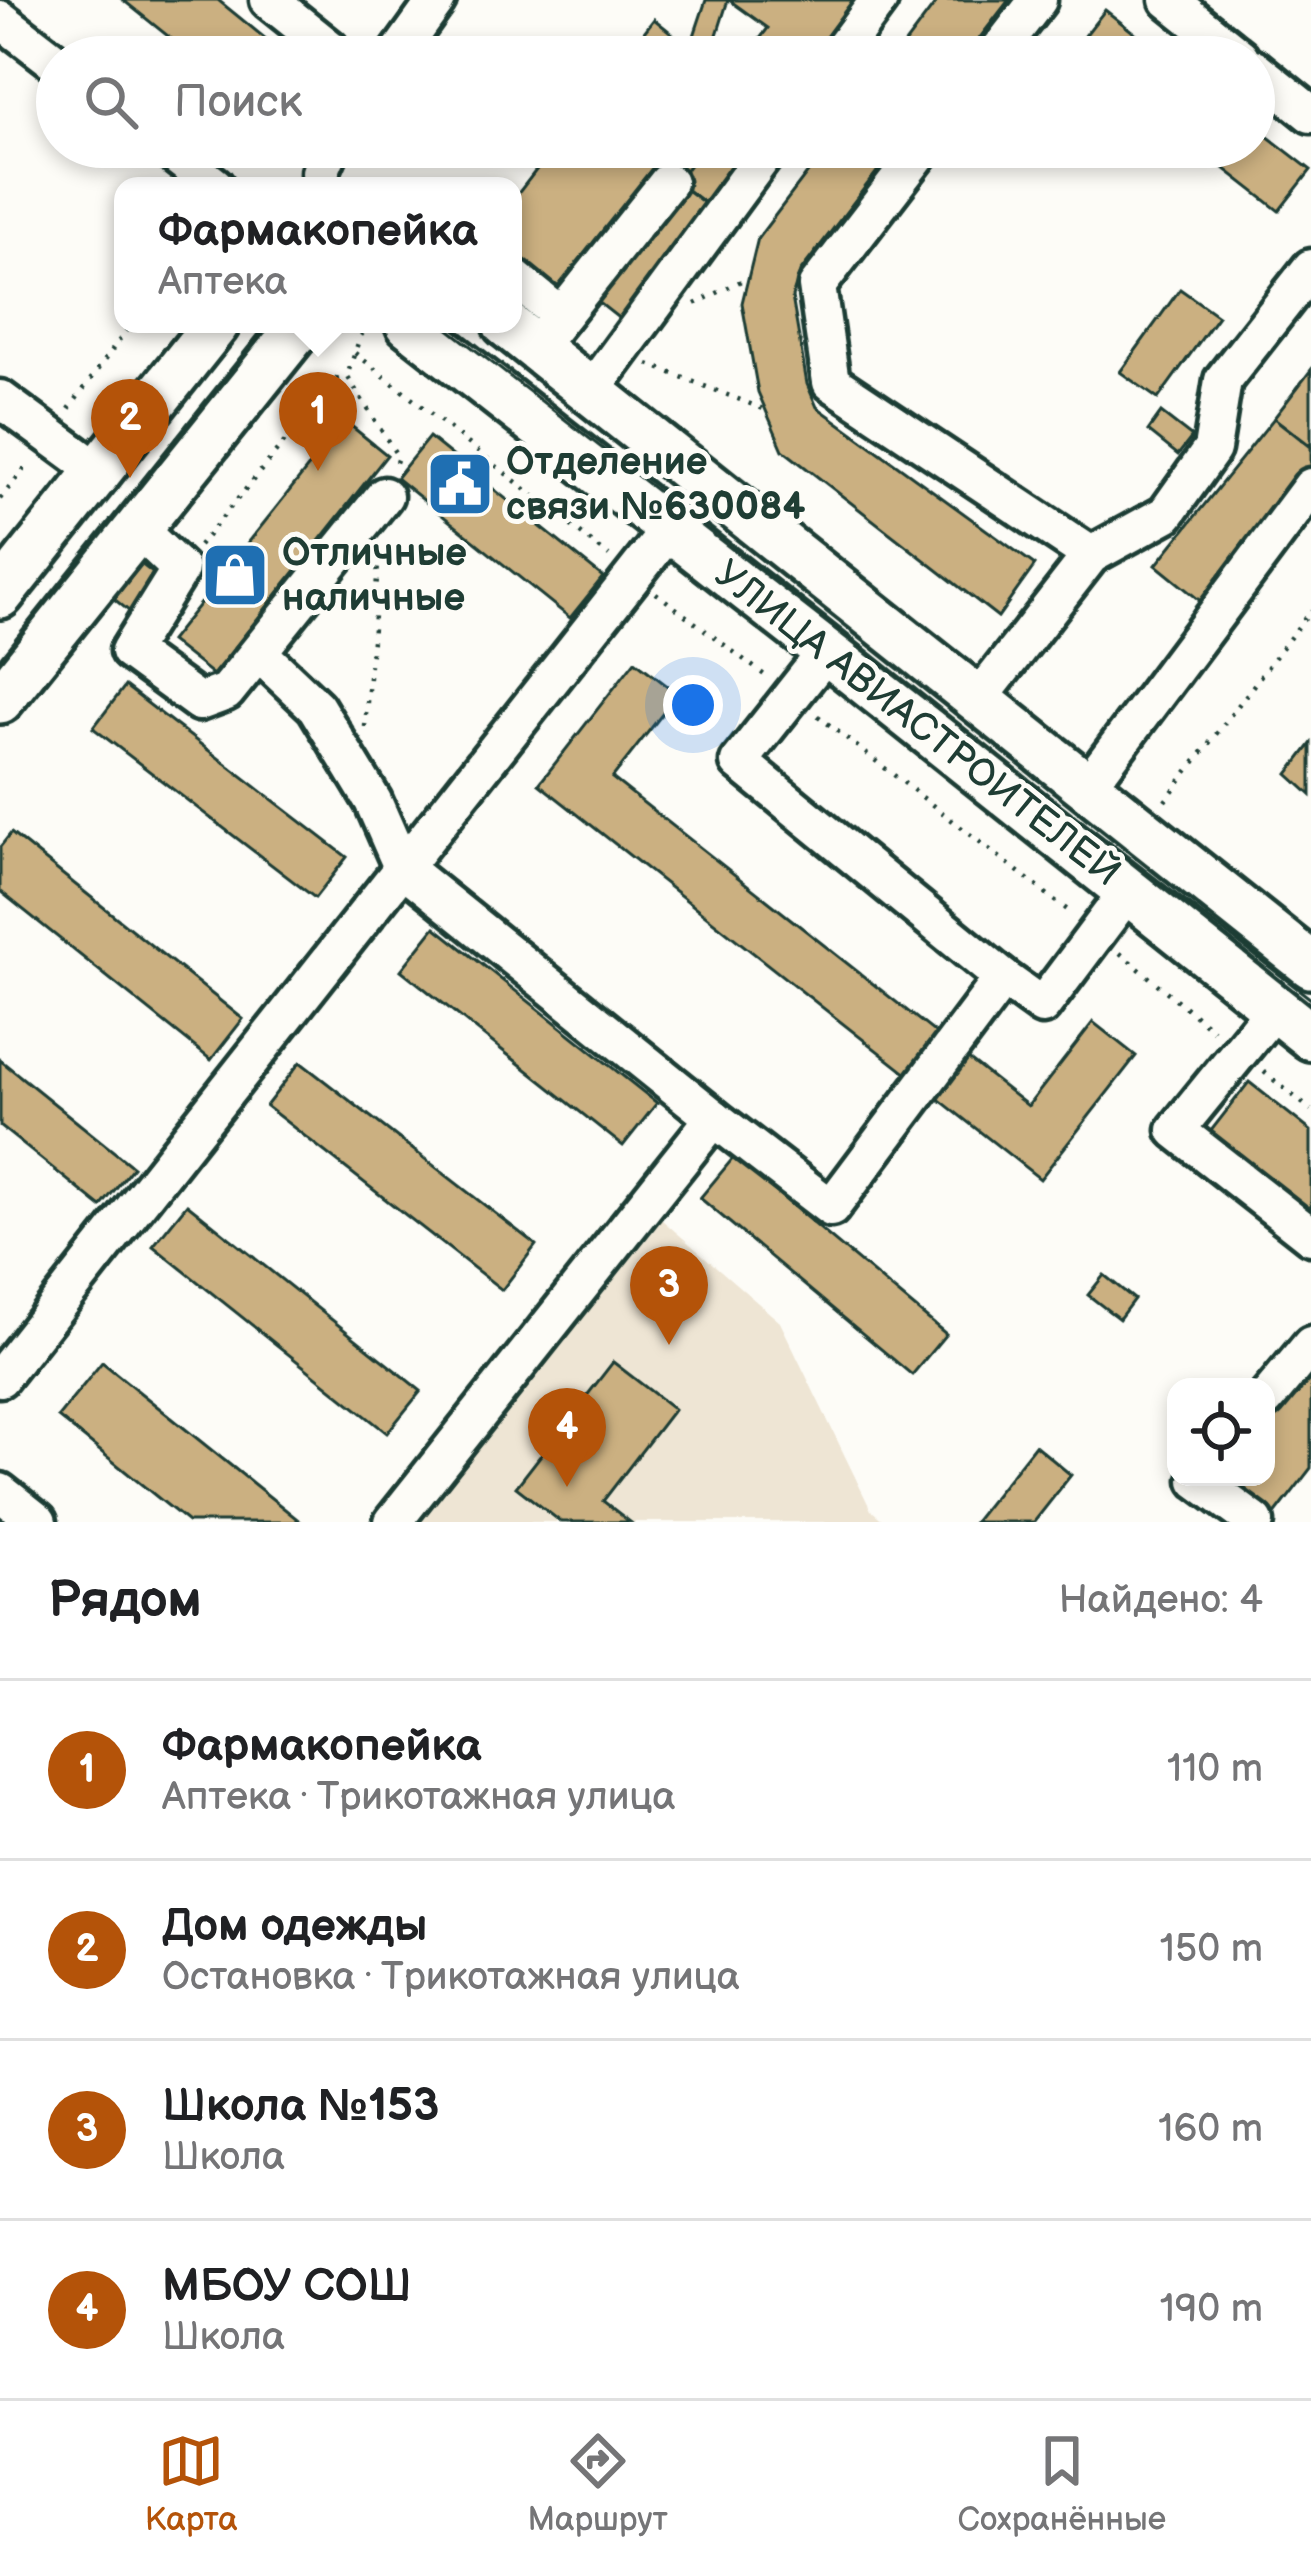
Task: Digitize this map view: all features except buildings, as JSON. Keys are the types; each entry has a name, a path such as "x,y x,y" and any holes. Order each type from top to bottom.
{"main road":[{"name":"УЛИЦА АВИАСТРОИТЕЛЕЙ","path":"534,329 591,391 1311,965"},
{"path":"0,595 209,333"},
{"path":"0,700 295,333"},
{"name":"УЛИЦА АВИАСТРОИТЕЛЕЙ","path":"423,333 1311,1037"}],"street":[{"path":"13,0 0,18 36,47"},
{"path":"269,0 314,36"},
{"path":"411,36 437,0"},
{"path":"852,36 879,0"},
{"path":"1010,36 1038,0"},
{"path":"1169,0 1214,36"},
{"path":"1275,85 1311,114"},
{"path":"591,391 755,168"},
{"path":"908,168 817,286 831,382 1091,556"},
{"path":"522,299 534,329 668,182"},
{"path":"978,700 1091,556 1166,514 1212,449 1223,380 1311,268"},
{"path":"0,399 98,471"},
{"path":"1087,787 1311,488"},
{"path":"139,530 180,568 130,651 199,702 226,692 384,496"},
{"path":"0,1378 670,529"},
{"path":"827,650 739,763 1003,978 1042,1006 1128,891"},
{"path":"259,652 316,707 373,801 402,867 831,1208 1003,978"},
{"path":"1275,1008 1176,1130 1311,1236"},
{"path":"393,1522 714,1118"},
{"path":"1275,1388 1311,1346"},
{"path":"1206,1486 1255,1522"},
{"path":"0,1492 38,1522"}],"path":[{"path":"619,352 766,410"},
{"path":"355,353 1097,934 1311,1109"},
{"path":"180,568 336,379 347,376"},
{"path":"1157,812 1311,610"}],"shaded area":[{"path":"654,1213 780,1322 871,1510 885,1522 418,1522"}],"tram line":[{"path":"0,658 260,333"},
{"path":"454,333 1311,999"}],"place":[{"name":"Фармакопейка","path":"318,471"},
{"name":"Дом одежды","path":"130,478"},
{"name":"Отделение связи №630084","path":"460,484"},
{"name":"Отличные наличные","path":"235,575"},
{"name":"Школа №153","path":"669,1345"},
{"name":"МБОУ СОШ","path":"567,1487"}]}
